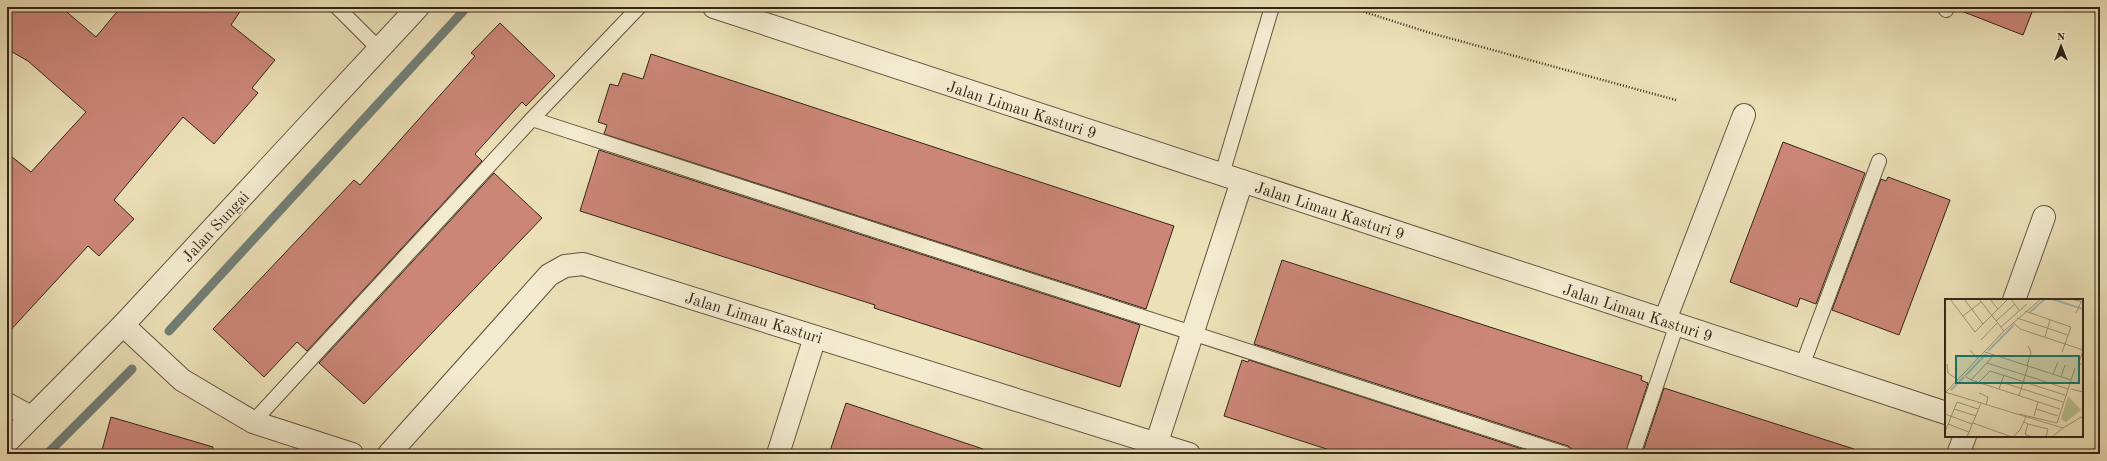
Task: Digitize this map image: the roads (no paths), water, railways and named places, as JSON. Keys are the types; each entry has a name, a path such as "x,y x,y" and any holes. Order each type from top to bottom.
{"street":[{"name":"Jalan Sungai","path":"7,442 123,325 418,7"},
{"name":"Jalan Limau Kasturi 9","path":"714,7 1945,413"},
{"path":"1671,322 1744,115"},
{"path":"1155,449 1242,181"},
{"path":"2014,299 2044,217"},
{"name":"Jalan Limau Kasturi","path":"389,454 549,275 565,266 583,264 815,337 1155,449 1189,454"},
{"path":"123,325 182,380 253,422 352,454"},
{"path":"778,454 815,337"},
{"path":"7,404 31,417"},
{"path":"1958,454 1965,437"}],"lane":[{"path":"337,7 379,49"},
{"path":"253,422 532,119 639,7"},
{"path":"1222,174 1272,7"},
{"path":"532,119 1565,454"},
{"path":"1802,366 1879,161"},
{"path":"1632,454 1671,322"}],"waterway":[{"path":"169,331 467,7"},
{"path":"47,454 132,369"}]}
